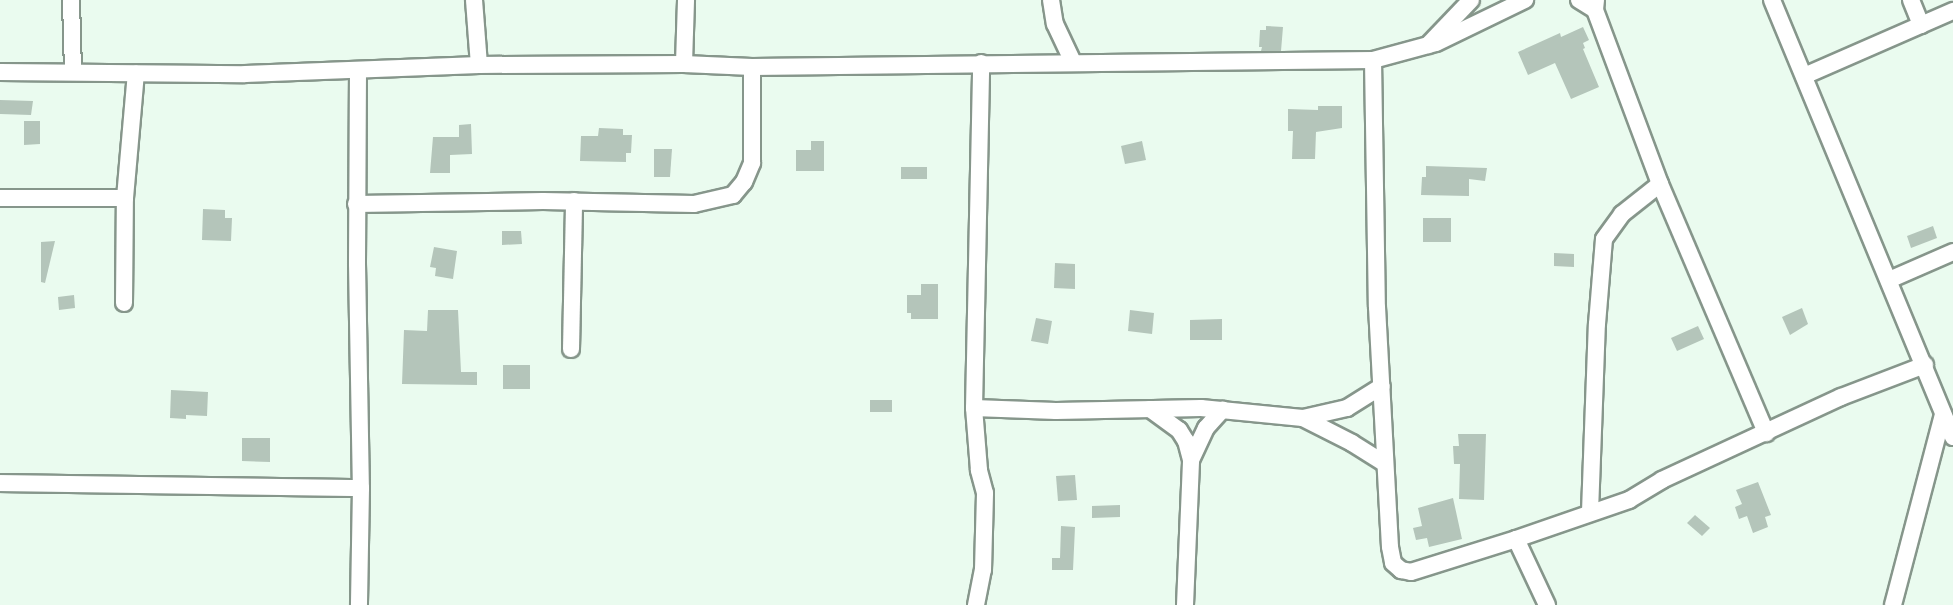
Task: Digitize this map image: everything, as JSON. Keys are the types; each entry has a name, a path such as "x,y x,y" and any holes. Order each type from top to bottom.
{"street":[{"path":"71,0 73,72"},
{"path":"474,0 479,65"},
{"path":"684,64 686,0"},
{"path":"1051,0 1055,24 1073,62"},
{"path":"1425,48 1471,0"},
{"path":"0,72 358,71 479,65 684,64 752,67 1372,60 1425,48 1526,0"},
{"path":"1579,0 1596,5 1660,184 1766,433"},
{"path":"1772,0 1953,437"},
{"path":"1911,0 1921,25"},
{"path":"1804,76 1953,11"},
{"path":"1372,60 1377,307 1385,464 1390,548 1393,563 1401,570 1412,572 1629,500 1662,480 1841,398 1925,365"},
{"path":"976,605 983,570 985,492 979,470 974,408 981,63"},
{"path":"356,204 574,201 694,204 733,195 744,182 752,163 752,67"},
{"path":"358,71 356,204 361,488 359,605"},
{"path":"124,303 125,198 136,73"},
{"path":"1590,512 1597,324 1604,239 1622,214 1660,184"},
{"path":"0,198 125,198"},
{"path":"571,349 574,201"},
{"path":"1889,279 1953,252"},
{"path":"974,408 1047,411 1223,409 1303,418 1347,408 1382,386"},
{"path":"1150,409 1179,430 1186,441 1191,460 1185,605"},
{"path":"1191,460 1206,428 1223,409"},
{"path":"1893,605 1943,414"},
{"path":"1303,418 1352,443 1385,464"},
{"path":"0,483 361,488"},
{"path":"1516,539 1547,605"}],"building":[{"path":"1266,26 1283,27 1281,51 1261,51 1262,47 1259,47 1260,30 1266,30"},
{"path":"1583,27 1589,40 1583,43 1585,48 1583,49 1599,87 1571,99 1555,63 1528,75 1518,52 1560,33 1561,37"},
{"path":"0,100 33,101 31,115 0,114"},
{"path":"1318,106 1342,106 1342,128 1316,132 1315,159 1292,159 1293,131 1288,131 1288,109 1318,110"},
{"path":"24,121 40,121 40,144 24,145"},
{"path":"471,124 472,154 450,155 450,173 430,173 433,137 459,137 459,125"},
{"path":"599,128 623,129 623,135 632,135 631,153 626,153 626,162 580,161 581,136 598,136"},
{"path":"811,141 824,141 824,171 796,171 796,150 811,150"},
{"path":"1142,141 1146,160 1125,164 1121,146"},
{"path":"654,149 672,149 670,177 654,177"},
{"path":"1426,166 1487,168 1485,181 1469,179 1469,196 1421,195 1422,177 1426,177"},
{"path":"901,167 927,167 927,179 901,179"},
{"path":"203,209 225,210 225,218 232,218 231,241 202,240"},
{"path":"1423,218 1451,218 1451,242 1423,242"},
{"path":"1933,226 1937,238 1911,248 1907,236"},
{"path":"502,231 521,231 522,244 502,245"},
{"path":"55,241 45,283 41,282 41,242"},
{"path":"434,247 457,251 453,279 435,276 436,268 430,267"},
{"path":"1554,253 1574,254 1574,267 1554,266"},
{"path":"1055,263 1075,264 1075,289 1054,288"},
{"path":"921,284 938,284 938,319 911,319 911,313 907,313 907,295 921,295"},
{"path":"74,295 75,308 59,310 58,297"},
{"path":"1802,308 1808,324 1790,335 1782,317"},
{"path":"428,310 458,310 461,372 477,372 477,385 402,384 404,330 427,331"},
{"path":"1130,310 1154,313 1152,334 1128,331"},
{"path":"1036,318 1052,321 1048,344 1031,341"},
{"path":"1222,319 1222,340 1190,340 1190,320"},
{"path":"1698,326 1704,339 1677,351 1671,338"},
{"path":"503,365 530,365 530,389 503,389"},
{"path":"171,390 208,392 207,416 186,415 186,419 170,418"},
{"path":"870,400 892,400 892,412 870,412"},
{"path":"1458,434 1486,434 1484,500 1459,499 1460,464 1454,464 1453,446 1459,446"},
{"path":"242,438 270,438 270,462 242,461"},
{"path":"1075,475 1077,500 1058,501 1056,476"},
{"path":"1758,482 1771,515 1765,517 1768,527 1753,533 1747,516 1739,519 1735,507 1742,504 1736,490"},
{"path":"1453,498 1462,539 1429,547 1427,538 1416,540 1413,528 1422,526 1418,508"},
{"path":"1120,505 1120,517 1092,518 1092,506"},
{"path":"1695,515 1710,528 1702,536 1687,523"},
{"path":"1061,526 1075,527 1073,570 1052,570 1052,558 1060,558"}]}
